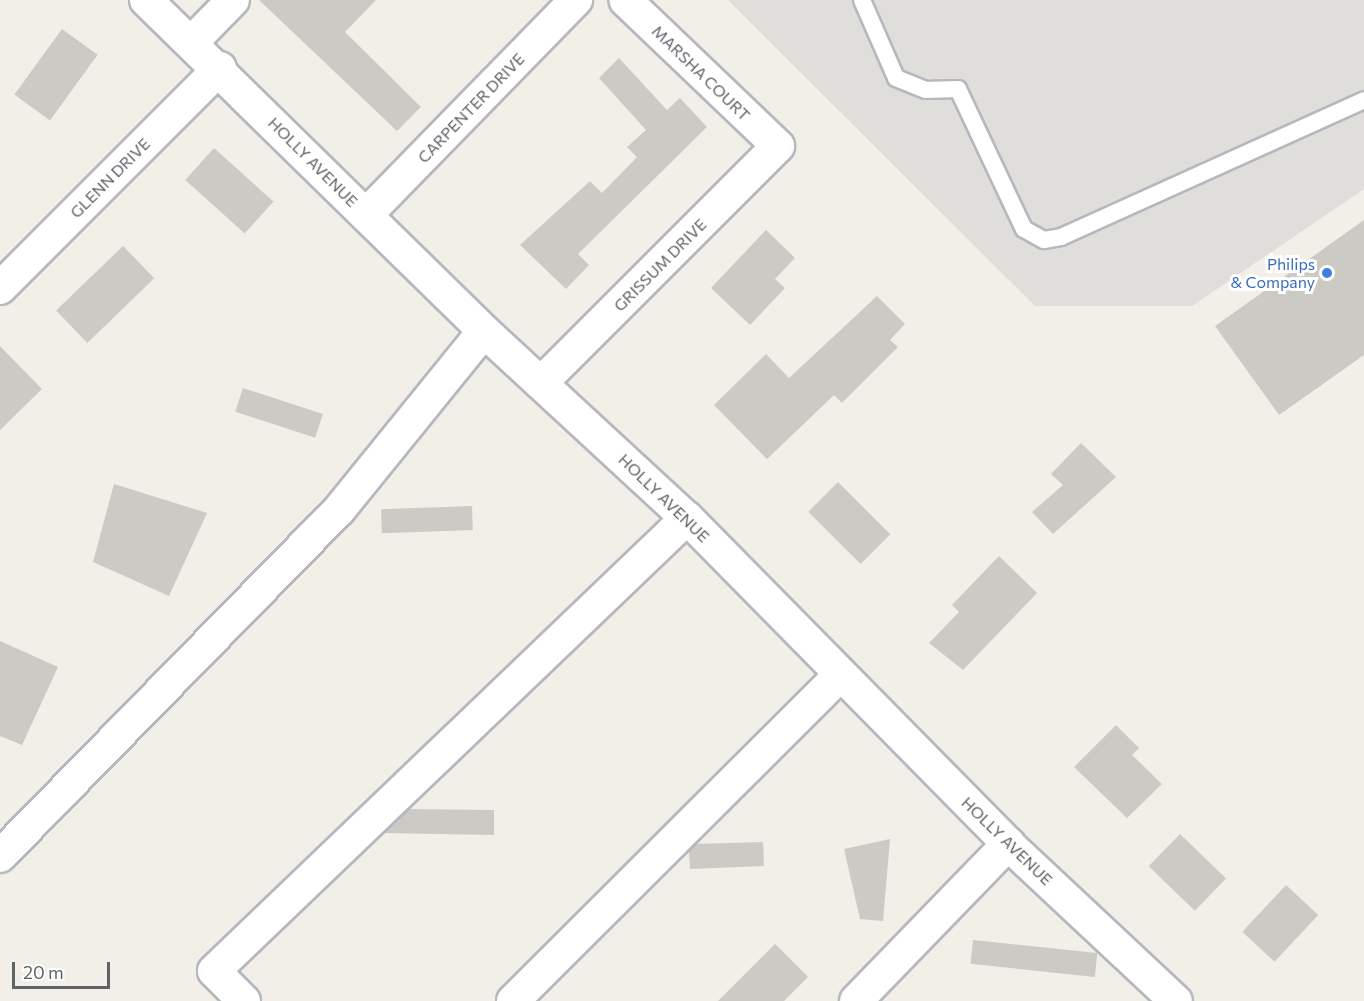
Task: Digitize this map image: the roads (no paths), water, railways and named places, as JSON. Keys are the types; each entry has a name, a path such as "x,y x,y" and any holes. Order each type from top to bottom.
{"street":[{"name":"HOLLY AVENUE","path":"146,0 220,68 484,331 687,518 1008,844 1176,1001"},
{"path":"192,43 233,0"},
{"name":"CARPENTER DRIVE","path":"366,215 576,0"},
{"name":"MARSHA COURT","path":"625,0 778,146"},
{"name":"GLENN DRIVE","path":"0,288 220,68"},
{"name":"GRISSUM DRIVE","path":"542,383 778,146"},
{"path":"0,856 339,510 484,331"},
{"path":"244,1001 214,971 687,518"},
{"path":"513,1001 840,675"},
{"path":"856,1001 1008,844"}],"lane":[{"path":"862,0 896,78 926,90 958,89 1024,229 1044,240 1061,237 1364,100"}],"place":[{"name":"Philips & Company","path":"1327,273"}]}
